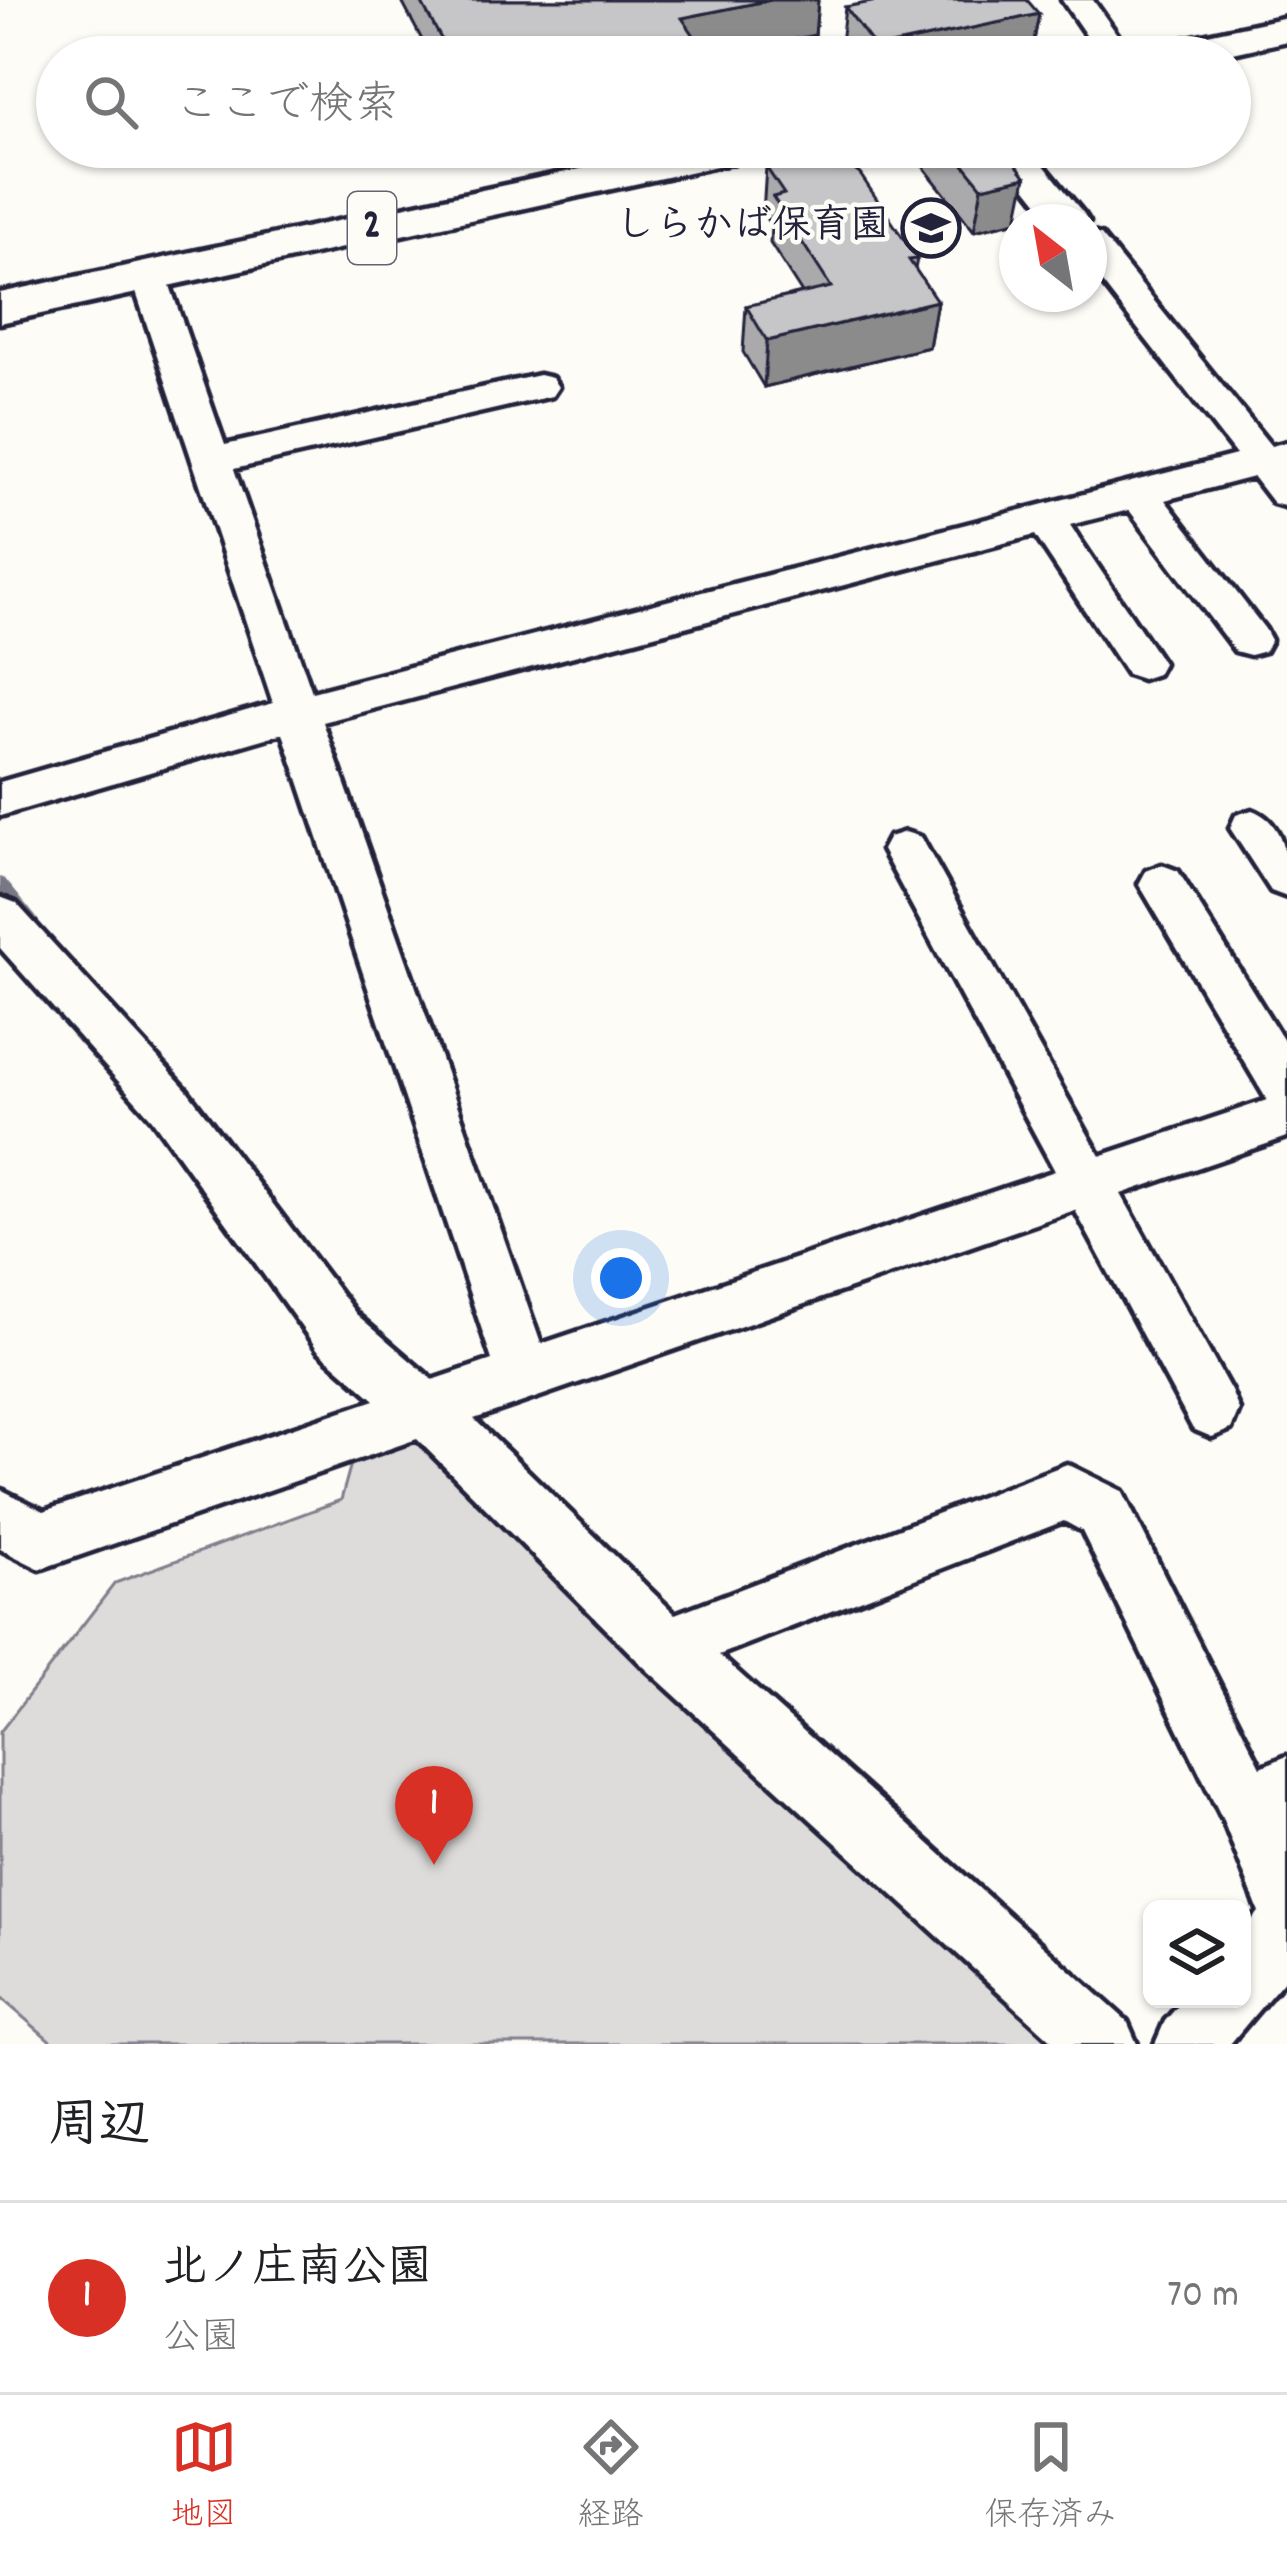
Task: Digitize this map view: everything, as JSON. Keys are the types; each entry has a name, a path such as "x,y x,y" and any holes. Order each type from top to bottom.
{"main road":[{"path":"1251,37 1287,29"},
{"name":"2","path":"0,308 648,168"}],"street":[{"path":"1078,0 1103,36"},
{"path":"1029,168 1058,204"},
{"path":"1107,265 1279,470"},
{"path":"148,277 525,1377"},
{"path":"211,461 539,387"},
{"path":"0,799 296,713 1044,518 1138,494 1279,470"},
{"path":"1138,494 1250,640"},
{"path":"1044,518 1142,663"},
{"path":"1252,828 1287,878"},
{"path":"905,850 1213,1410"},
{"path":"1162,884 1287,1089"},
{"path":"0,916 169,1104 338,1332 426,1410 666,1647 1104,2044"},
{"path":"0,1517 40,1540 1287,1115"},
{"path":"666,1647 1067,1492 1102,1511 1267,1795 1287,1905"},
{"path":"1251,1970 1287,1928"},
{"path":"1188,2044 1218,2008"}],"shaded area":[{"path":"414,1438 1059,2044 54,2044 0,1997 0,1732 115,1583 341,1500 355,1449"}],"building":[{"path":"420,0 771,0 682,18 694,36 440,36"},
{"path":"882,0 1027,0 1039,14 934,36 867,36 845,7"},
{"path":"767,168 852,168 917,259 909,260 937,301 767,341 746,306 831,287 773,197 784,194"},
{"path":"967,168 1019,168 1026,177 982,187"}],"waterway":[{"path":"0,883 32,922"}],"place":[{"name":"しらかば保育園","path":"931,228"},
{"name":"北ノ庄南公園","path":"434,1865"}]}
